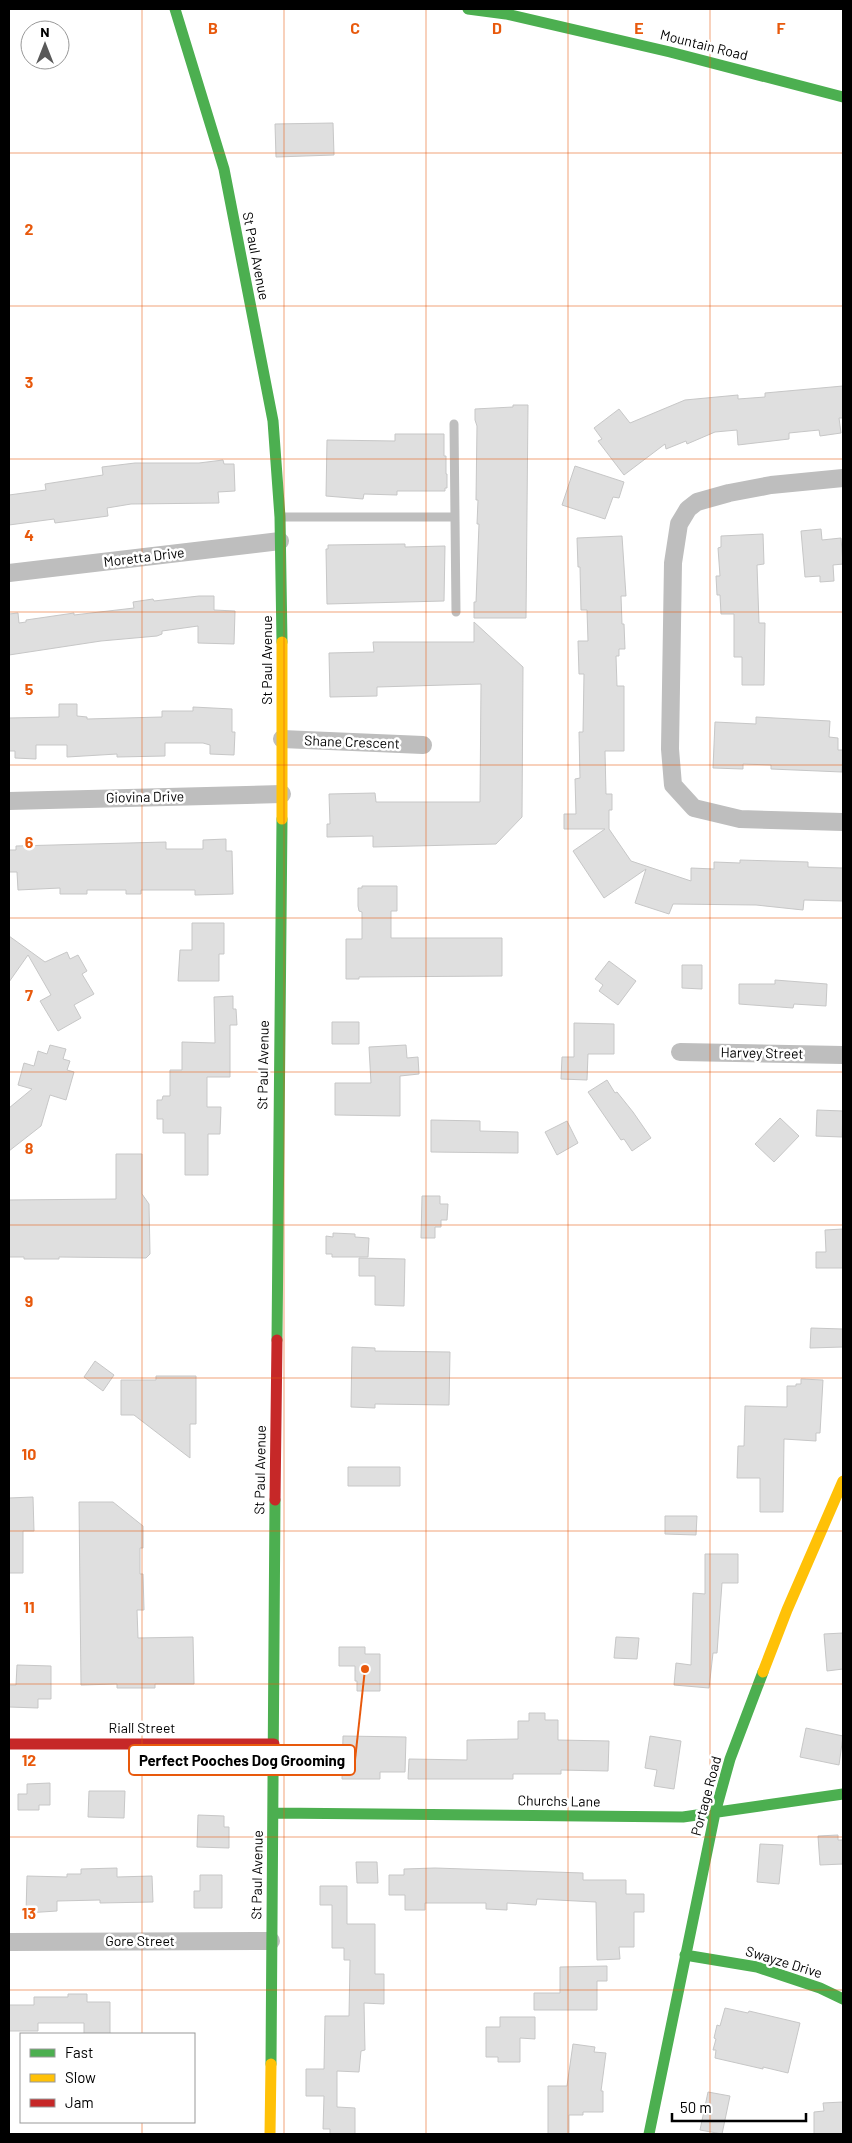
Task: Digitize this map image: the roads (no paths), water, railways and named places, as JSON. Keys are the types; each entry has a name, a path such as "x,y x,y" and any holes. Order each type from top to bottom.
{"main road":[{"name":"St Paul Avenue","path":"175,9 224,168 273,421 280,517 282,794 270,2134"},
{"name":"Mountain Road","path":"468,9 506,14 670,52 843,97"},
{"name":"Portage Road","path":"649,2134 715,1813 730,1759 787,1610 843,1481"},
{"name":"Riall Street","path":"9,1744 80,1742 274,1744"},
{"name":"Churchs Lane","path":"273,1813 683,1817 843,1794"},
{"name":"Swayze Drive","path":"685,1955 758,1967 820,1988 843,1999"}],"street":[{"path":"842,822 740,819 694,808 673,785 670,750 673,563 679,524 688,509 698,502 728,492 771,485 843,478"},
{"name":"Moretta Drive","path":"9,572 280,541"},
{"name":"Shane Crescent","path":"282,739 423,745"},
{"name":"Giovina Drive","path":"9,801 282,794"},
{"name":"Harvey Street","path":"680,1052 843,1055"},
{"name":"Gore Street","path":"9,1942 271,1941"}],"lane":[{"path":"454,424 456,612"},
{"path":"280,517 454,516"}],"place":[{"name":"Perfect Pooches Dog Grooming","path":"365,1669"}]}
